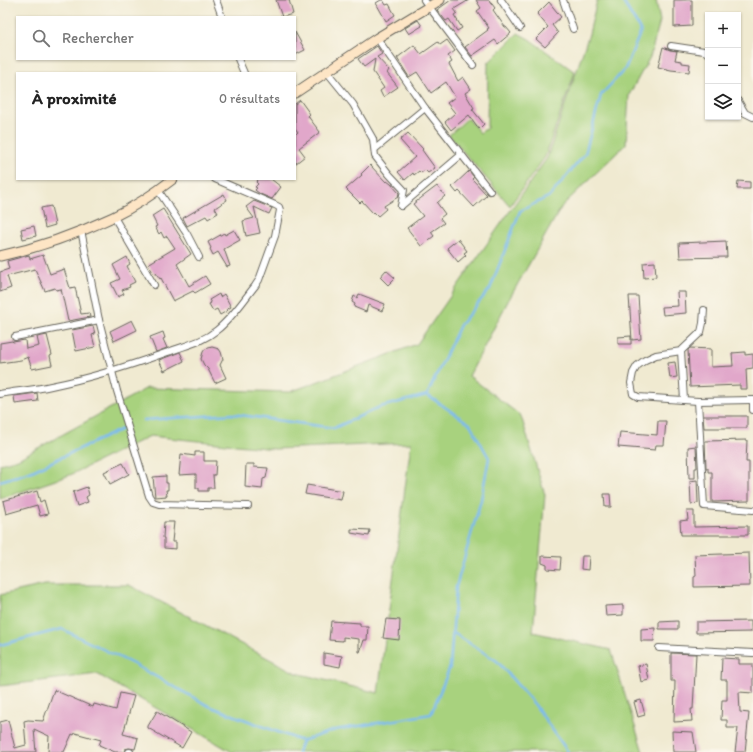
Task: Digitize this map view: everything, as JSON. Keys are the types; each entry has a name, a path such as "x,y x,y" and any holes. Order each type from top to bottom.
{"street":[{"path":"216,0 222,16"},
{"path":"296,92 426,4 440,0"},
{"path":"501,0 520,28"},
{"path":"562,0 573,29"},
{"path":"426,4 473,65"},
{"path":"377,38 425,108 490,191"},
{"path":"671,46 705,52"},
{"path":"238,60 244,72"},
{"path":"327,72 353,104 373,139 375,156 404,190 401,206 461,155"},
{"path":"741,106 745,113 753,117"},
{"path":"374,149 425,108"},
{"path":"0,256 38,246 114,217 172,180"},
{"path":"0,394 50,387 112,371 200,341 218,329 229,318 259,280 275,236 280,216 279,207 217,180"},
{"path":"158,190 187,234 199,257"},
{"path":"114,217 154,285"},
{"path":"81,230 99,320 117,391 149,496 153,502 159,504 248,506"},
{"path":"704,310 701,332 681,351 656,355 637,366 633,373 631,383 633,394 638,397 698,402 753,400 753,410"},
{"path":"15,338 99,320"},
{"path":"681,351 684,400"},
{"path":"698,402 704,506 753,510"},
{"path":"659,648 753,653"}],"green space":[{"path":"597,0 656,0 660,21 650,57 629,95 626,144 562,206 508,301 469,376 521,416 545,495 533,632 611,650 643,752 232,752 97,674 0,686 0,595 45,585 129,585 296,673 378,693 411,443 275,449 150,436 70,475 0,499 0,464 18,459 147,388 290,392 417,344 547,158 589,34"},
{"path":"518,33 529,39 575,72 545,157 510,206 449,135 468,118 480,133 487,128 488,63"}],"building":[{"path":"276,0 289,0 293,14 282,16"},
{"path":"383,0 386,5 389,4 395,15 386,21 376,3"},
{"path":"451,0 469,0 454,9 457,13 454,15 462,28 457,31 449,19 446,21 437,10"},
{"path":"476,0 489,0 495,8 493,10 511,33 498,44 495,40 472,56 465,47 489,28 477,11 481,8"},
{"path":"674,0 692,0 692,26 674,27"},
{"path":"549,2 561,17 552,25 558,33 545,47 536,39 548,27 537,14"},
{"path":"418,20 422,26 409,34 405,28"},
{"path":"296,34 305,50 296,54"},
{"path":"447,40 455,51 448,56 452,62 449,64 458,81 463,77 471,89 465,93 474,108 472,109 484,124 479,129 469,115 451,130 445,122 455,113 447,103 455,97 446,82 431,93 417,72 409,77 397,58 414,45 421,54 438,42 440,45"},
{"path":"377,46 382,54 377,57 389,70 387,73 398,87 383,97 380,91 384,88 373,72 375,59 364,67 358,59"},
{"path":"663,47 677,51 675,60 690,64 689,72 658,67"},
{"path":"300,100 310,114 308,116 320,132 299,148 305,156 296,163 296,134 298,132 296,129 296,103"},
{"path":"408,133 423,149 422,150 435,168 428,173 425,170 421,173 419,171 414,175 413,173 405,180 398,172 415,157 400,140"},
{"path":"370,165 399,193 398,197 384,206 386,209 378,216 374,212 373,213 362,201 360,203 346,189 362,175 361,174"},
{"path":"469,171 474,177 472,179 487,195 474,207 459,191 457,193 452,187"},
{"path":"258,180 272,180 281,187 272,199 255,190 257,188 255,187 258,184 256,182"},
{"path":"738,181 750,182 750,189 737,189"},
{"path":"437,186 445,196 437,203 445,214 440,218 444,223 431,232 434,236 421,246 407,228 423,216 413,204"},
{"path":"224,194 227,200 215,208 218,213 208,219 206,216 187,226 183,218"},
{"path":"254,201 272,208 269,214 254,207 260,233 246,236 243,221 254,218 246,207"},
{"path":"51,206 55,225 45,228 41,208"},
{"path":"163,209 191,254 177,264 189,286 205,276 210,284 195,293 193,291 173,301 161,278 160,279 156,273 154,274 148,264 175,248 167,236 164,238 161,232 159,234 155,227 157,226 152,216"},
{"path":"34,226 36,236 23,239 21,229"},
{"path":"234,230 240,240 224,249 230,266 227,267 218,252 213,255 208,242 224,233 225,235"},
{"path":"458,239 467,251 464,253 466,255 458,262 447,248"},
{"path":"726,241 727,257 680,258 679,243"},
{"path":"29,255 30,259 43,255 50,274 64,269 70,288 75,287 81,314 89,313 90,317 68,321 61,289 56,290 55,288 45,291 35,269 7,276 11,288 0,292 0,272 9,269 7,261"},
{"path":"127,257 130,264 127,266 135,282 129,285 130,287 122,290 124,294 118,297 111,283 120,279 113,265"},
{"path":"655,262 656,277 644,278 643,263"},
{"path":"386,270 395,278 388,285 380,277"},
{"path":"677,292 685,292 686,313 663,315 662,307 678,306"},
{"path":"219,294 220,297 224,294 231,307 220,315 217,309 213,311 209,304 211,303 209,300"},
{"path":"359,294 385,304 382,311 368,305 366,312 354,307 355,304 352,302 354,296 357,298"},
{"path":"629,296 638,296 641,339 632,340"},
{"path":"132,320 137,330 114,341 110,331"},
{"path":"93,326 95,334 92,335 95,347 76,351 72,330"},
{"path":"163,332 165,338 163,339 167,348 156,352 150,337"},
{"path":"47,335 52,355 50,356 52,365 32,369 28,357 21,360 0,363 0,343 25,340 26,349 39,346 37,337"},
{"path":"631,336 631,344 618,344 618,337"},
{"path":"212,347 219,349 221,352 223,359 220,365 226,378 215,383 201,359 205,349"},
{"path":"690,348 711,349 711,367 733,366 732,353 745,352 745,355 753,354 753,368 746,369 747,389 740,389 740,385 690,387 688,350"},
{"path":"180,352 184,361 164,371 159,360"},
{"path":"675,362 677,377 670,378 668,363"},
{"path":"37,393 38,401 15,404 14,396"},
{"path":"703,416 747,416 747,428 704,428"},
{"path":"658,421 666,421 664,445 656,445 655,450 618,447 620,432 657,435"},
{"path":"747,440 746,462 749,462 749,501 712,502 712,472 708,472 708,468 706,468 705,441"},
{"path":"696,446 697,468 695,468 695,478 689,478 688,447"},
{"path":"195,452 204,452 204,461 216,461 215,475 213,475 214,488 208,488 208,491 199,491 199,488 196,488 196,474 179,475 181,454 195,456"},
{"path":"123,463 129,474 110,484 104,472"},
{"path":"246,464 254,464 254,467 268,468 266,478 263,479 262,489 245,487"},
{"path":"166,476 166,483 168,483 168,490 166,490 167,496 155,497 153,477"},
{"path":"697,480 698,503 691,504 690,481"},
{"path":"307,485 343,491 341,500 305,494"},
{"path":"87,487 89,495 86,497 88,502 77,506 73,492"},
{"path":"37,491 40,502 44,500 48,514 40,516 37,505 6,514 3,501"},
{"path":"604,494 610,494 611,507 605,507"},
{"path":"687,511 694,511 694,527 748,526 748,535 681,535 680,521 688,520"},
{"path":"164,522 174,522 172,542 176,542 176,549 164,548"},
{"path":"351,529 370,530 369,536 351,533"},
{"path":"749,553 750,586 694,587 694,577 696,576 695,555"},
{"path":"542,556 561,557 560,570 547,569 547,565 542,563"},
{"path":"582,556 589,556 588,570 581,569"},
{"path":"623,605 623,615 606,616 605,606"},
{"path":"386,619 400,620 399,640 383,638"},
{"path":"331,621 360,623 360,626 368,626 367,640 364,640 360,652 359,639 343,637 343,641 329,640"},
{"path":"678,621 678,629 659,629 659,622"},
{"path":"751,621 751,632 696,633 696,622"},
{"path":"655,628 654,641 641,641 641,629"},
{"path":"324,653 342,656 340,667 324,664"},
{"path":"671,653 696,654 693,709 691,709 692,721 674,722 675,681 671,681"},
{"path":"722,658 739,659 739,664 753,664 753,693 739,692 740,712 749,713 745,752 735,752 738,728 727,728 727,720 721,720 722,700 727,700 727,680 721,680"},
{"path":"646,664 649,680 641,682 638,666"},
{"path":"54,690 93,707 94,704 116,710 120,693 134,696 123,734 138,738 135,749 129,748 125,749 125,752 115,752 99,745 101,740 75,733 74,735 72,734 64,752 48,752 49,736 34,729 36,752 0,752 0,722 8,720 15,748 26,745 24,721 43,721"},
{"path":"641,700 645,715 638,717 634,702"},
{"path":"157,711 191,732 182,748 148,728"},
{"path":"672,731 693,732 696,752 673,752"}],"waterway":[{"path":"298,752 302,741 335,730 431,714 450,667 456,587 481,500 489,458 470,424 427,395 460,325 490,289 520,211 550,196 585,154 601,95 625,69 641,31 622,0"},
{"path":"144,420 233,414 334,428 380,407 427,395"},
{"path":"0,481 30,472 122,429"},
{"path":"0,645 62,629 133,664 209,706 302,741"},
{"path":"452,632 497,661 535,705 568,752"}]}
